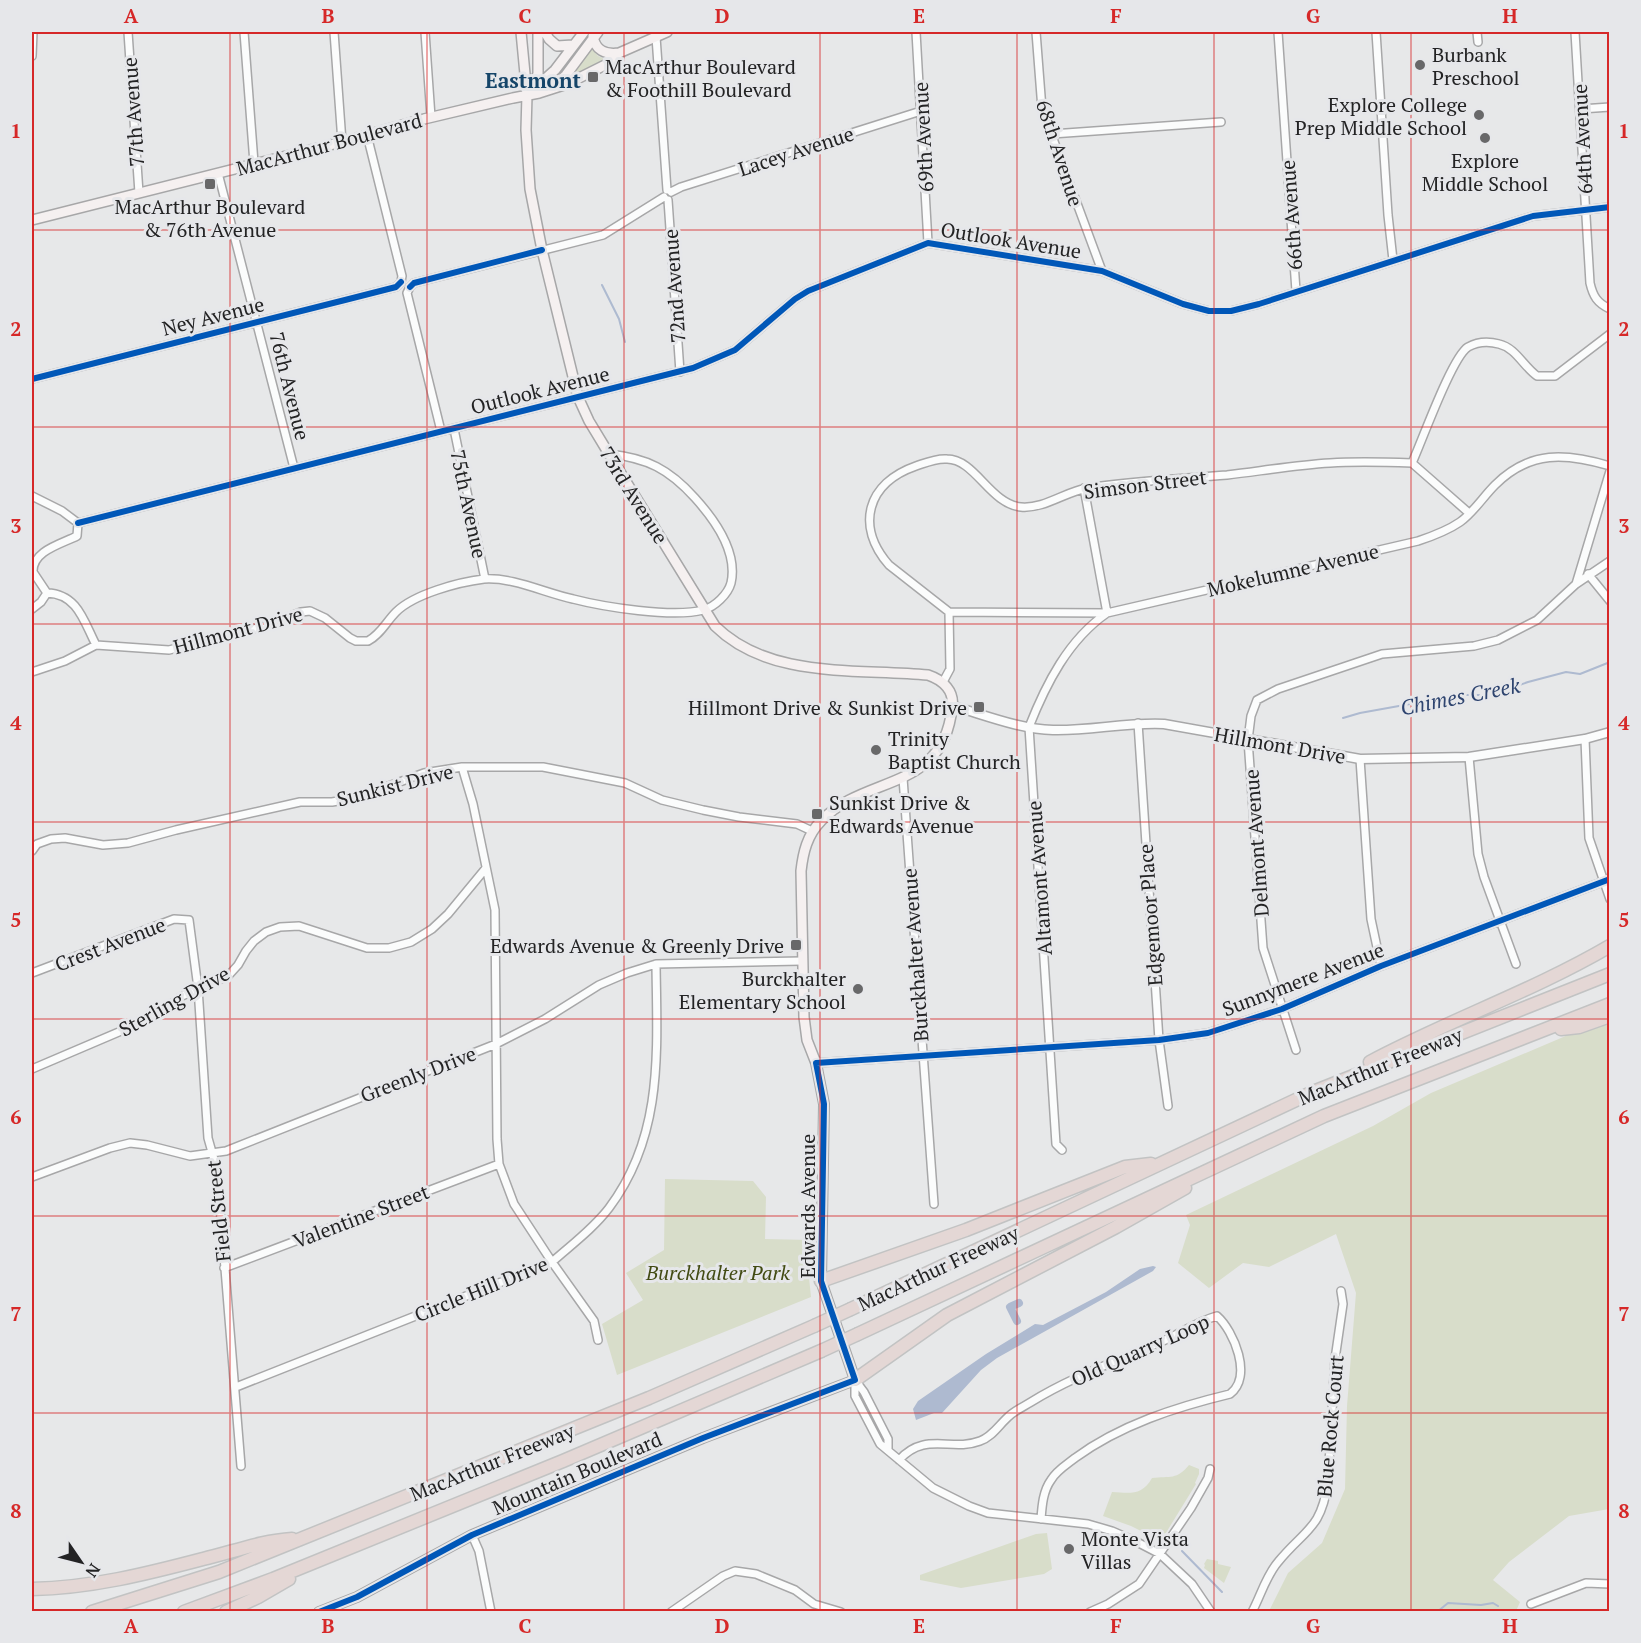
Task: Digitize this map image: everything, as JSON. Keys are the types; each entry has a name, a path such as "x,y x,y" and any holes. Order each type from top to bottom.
{"highway":[{"path":"1313,1092 1416,1038 1555,976 1610,946"},
{"name":"MacArthur Freeway","path":"92,1611 219,1572 649,1398 851,1309 1313,1092 1610,974"},
{"name":"MacArthur Freeway","path":"184,1611 315,1562 658,1422 858,1334 1270,1140 1373,1095 1610,1004"},
{"path":"1542,1032 1579,1027 1610,1016"},
{"path":"855,1380 903,1344 957,1309 1116,1227 1270,1140"},
{"path":"821,1281 966,1230 1125,1167 1164,1162"},
{"path":"32,1589 78,1586 117,1580 172,1568 269,1541 305,1538"},
{"path":"226,1611 273,1589 315,1562"}],"main road":[{"name":"73rd Avenue","path":"521,32 527,95 526,130 530,189 542,250 578,397 589,421 715,626 740,646 790,664 816,668 928,675 943,682"},
{"name":"73rd Avenue","path":"527,95 538,74 540,52 538,32"},
{"path":"545,32 557,46 573,45"},
{"name":"MacArthur Boulevard","path":"32,220 342,142 431,117 550,90 609,63 619,53 667,32"},
{"path":"527,95 555,70 573,45 592,33"},
{"path":"592,33 594,44 600,50 611,55 619,53"},
{"path":"550,90 566,75 592,33"},
{"path":"812,831 832,810 847,801 903,778 918,770 932,757 942,743 949,726 953,706 949,689 943,682"},
{"name":"Edwards Avenue","path":"812,831 803,853 801,871 802,961 807,1040 816,1063 824,1104 821,1281 855,1380"},
{"name":"Mountain Boulevard","path":"319,1611 357,1597 472,1535 703,1438 855,1380"}],"street":[{"path":"32,56 33,32"},
{"name":"77th Avenue","path":"128,32 139,193"},
{"path":"244,32 254,163"},
{"path":"334,32 342,142"},
{"path":"425,32 431,117"},
{"name":"69th Avenue","path":"916,32 928,243"},
{"name":"68th Avenue","path":"1036,32 1042,110 1102,271"},
{"name":"66th Avenue","path":"1278,32 1296,291"},
{"path":"1376,32 1393,260"},
{"path":"1477,32 1478,42"},
{"name":"64th Avenue","path":"1575,32 1590,283 1593,296 1600,305 1610,309"},
{"name":"72nd Avenue","path":"656,37 680,372"},
{"path":"1581,109 1610,107"},
{"name":"Lacey Avenue","path":"668,195 681,187 921,111"},
{"path":"1052,134 1221,122"},
{"name":"Ney Avenue","path":"32,379 396,287 401,282 402,276 367,135"},
{"name":"76th Avenue","path":"218,173 294,468"},
{"path":"542,250 603,235 668,195"},
{"name":"Outlook Avenue","path":"78,524 680,372 735,350 795,299 808,291 928,243 1102,271 1184,304 1209,311 1231,311 1533,216 1610,207"},
{"name":"75th Avenue","path":"441,431 407,293 410,286 414,283 542,250"},
{"path":"1469,513 1412,463 1450,370 1466,348 1482,342 1499,344 1509,348 1537,376 1555,376 1610,334"},
{"name":"75th Avenue","path":"454,429 484,579"},
{"path":"609,454 654,464 664,470 696,499 721,534 732,567 731,580 729,589 723,597 706,610"},
{"name":"Mokelumne Avenue","path":"949,612 1107,613 1418,541 1446,531 1462,521 1509,472 1544,458 1563,455 1610,465"},
{"name":"Simson Street","path":"949,612 889,565 881,556 869,521 870,510 880,488 892,477 934,460 956,461 965,466 995,495 1022,507 1034,506 1084,488 1330,463 1412,463"},
{"path":"1576,584 1610,471"},
{"path":"1084,488 1107,613"},
{"path":"32,496 62,510 78,524 77,536 40,554 34,561 33,572 47,593"},
{"name":"Delmont Avenue","path":"1296,1050 1263,948 1248,740 1253,708 1257,700 1278,689 1382,654 1474,646 1498,640 1537,620 1588,574 1610,561"},
{"path":"1588,574 1610,601"},
{"name":"Hillmont Drive","path":"96,645 169,650 269,625 301,612 310,611 325,618 350,638 356,641 368,641 382,630 395,613 414,600 446,588 484,579 499,580 571,599 628,609 686,613 706,610"},
{"path":"32,609 47,593"},
{"path":"32,672 65,661 96,645 78,608 67,598 55,593 47,593"},
{"path":"943,682 950,669 949,612"},
{"name":"Altamont Avenue","path":"1062,1150 1056,1144 1029,727 1055,670 1085,631 1107,613"},
{"name":"Hillmont Drive","path":"953,706 1029,727 1070,730 1138,723 1180,726 1360,759 1469,757 1585,739 1610,732"},
{"name":"Edgemoor Place","path":"1138,723 1159,1040 1168,1106"},
{"path":"1585,739 1589,838 1606,880 1610,899"},
{"path":"1469,757 1478,854 1484,877 1516,964"},
{"path":"1360,759 1371,919 1382,966"},
{"path":"462,767 495,910 498,1164 514,1204 594,1321 598,1340"},
{"name":"Sunkist Drive","path":"32,850 34,844 51,839 65,838 103,845 128,843 300,802 332,802 356,798 424,773 462,767 543,767 625,783 662,800 703,810 797,825 812,831"},
{"name":"Burckhalter Avenue","path":"903,778 934,1204"},
{"name":"Sterling Drive","path":"32,1069 154,1017 170,1003 228,976 254,941 266,932 280,927 299,926 367,948 389,948 411,942 432,929 448,914 486,868"},
{"name":"Sunnymere Avenue","path":"816,1063 1159,1040 1208,1033 1282,1009 1382,966 1606,880"},
{"name":"Crest Avenue","path":"32,973 174,919 189,921"},
{"name":"Field Street","path":"189,921 198,988 208,1138 217,1170 241,1466"},
{"name":"Greenly Drive","path":"32,1177 110,1148 130,1143 190,1156 226,1151 496,1044 546,1019 599,985 656,964 802,961"},
{"name":"Circle Hill Drive","path":"236,1387 552,1262 582,1236 608,1209 626,1180 642,1144 655,1084 656,964"},
{"name":"Valentine Street","path":"224,1268 498,1164"},
{"name":"Blue Rock Court","path":"1252,1611 1272,1570 1312,1527 1325,1500 1335,1359 1343,1304 1341,1291"},
{"name":"Old Quarry Loop","path":"899,1460 907,1451 920,1445 981,1441 1009,1416 1059,1385 1163,1341 1208,1318 1217,1316 1226,1323 1238,1349 1240,1380 1237,1389 1230,1394 1191,1404 1116,1433 1085,1450 1050,1480 1042,1503 1041,1519"},
{"path":"855,1380 864,1392 888,1439 888,1449 933,1488 988,1513 1088,1524 1112,1531 1160,1554 1192,1584 1211,1611"},
{"path":"1090,1611 1108,1604 1139,1584 1191,1508 1208,1478 1210,1469"},
{"path":"472,1535 479,1551 491,1611"},
{"path":"671,1611 723,1576 735,1571 756,1574 795,1590 814,1604 841,1611"},
{"path":"1531,1604 1586,1583 1610,1584"}],"green space":[{"path":"591,47 598,56 607,60 570,77"},
{"path":"1609,1023 1609,1509 1569,1516 1509,1562 1493,1580 1520,1602 1516,1611 1269,1611 1288,1573 1322,1543 1345,1489 1347,1406 1356,1293 1336,1234 1269,1267 1243,1263 1209,1288 1178,1263 1190,1225 1186,1215 1373,1126 1431,1093 1568,1035"},
{"name":"Burckhalter Park","path":"665,1179 753,1181 766,1197 765,1239 810,1240 808,1268 811,1297 617,1375 602,1324 643,1300 626,1273 664,1250"},
{"path":"1189,1465 1199,1469 1196,1484 1164,1536 1155,1538 1103,1516 1112,1492 1140,1491 1152,1478 1177,1475"},
{"path":"1047,1533 1052,1569 1044,1574 961,1588 920,1580 920,1575 1036,1534"},
{"path":"1207,1559 1231,1567 1224,1583 1204,1568"}],"water":[{"path":"1156,1267 1153,1271 997,1358 981,1370 942,1413 934,1413 916,1420 913,1409 918,1401 986,1354 1035,1324 1043,1325 1106,1292 1140,1269"}],"waterway":[{"path":"602,285 619,319 625,342"},
{"name":"Chimes Creek","path":"1343,718 1460,695 1491,695 1566,672 1580,674 1610,662"},
{"name":"Chimes Creek","path":"1017,1321 1010,1307 1019,1303"},
{"path":"1182,1551 1222,1592"},
{"path":"1437,1612 1448,1603 1481,1605 1493,1603 1498,1606"}],"cycle path":[{"path":"78,523 693,368 735,350 795,299 808,291 928,243 1102,271 1183,304 1209,311 1231,311 1533,216 1610,207"},
{"path":"410,287 414,283 542,250"},
{"path":"32,379 396,287 401,282"},
{"path":"319,1612 357,1597 472,1535 703,1438 855,1380 821,1281 824,1104 816,1063 1159,1040 1208,1033 1282,1009 1381,966 1610,879"}],"place":[{"name":"Burbank Preschool","path":"1420,65"},
{"name":"MacArthur Boulevard & Foothill Boulevard","path":"593,77"},
{"name":"Explore College Prep Middle School","path":"1479,115"},
{"name":"Explore Middle School","path":"1485,138"},
{"name":"MacArthur Boulevard & 76th Avenue","path":"210,184"},
{"name":"Hillmont Drive & Sunkist Drive","path":"979,707"},
{"name":"Trinity Baptist Church","path":"876,750"},
{"name":"Sunkist Drive & Edwards Avenue","path":"817,814"},
{"name":"Edwards Avenue & Greenly Drive","path":"796,945"},
{"name":"Burckhalter Elementary School","path":"858,989"},
{"name":"Monte Vista Villas","path":"1069,1549"}],"district":[{"name":"Eastmont","path":"533,80"}]}
